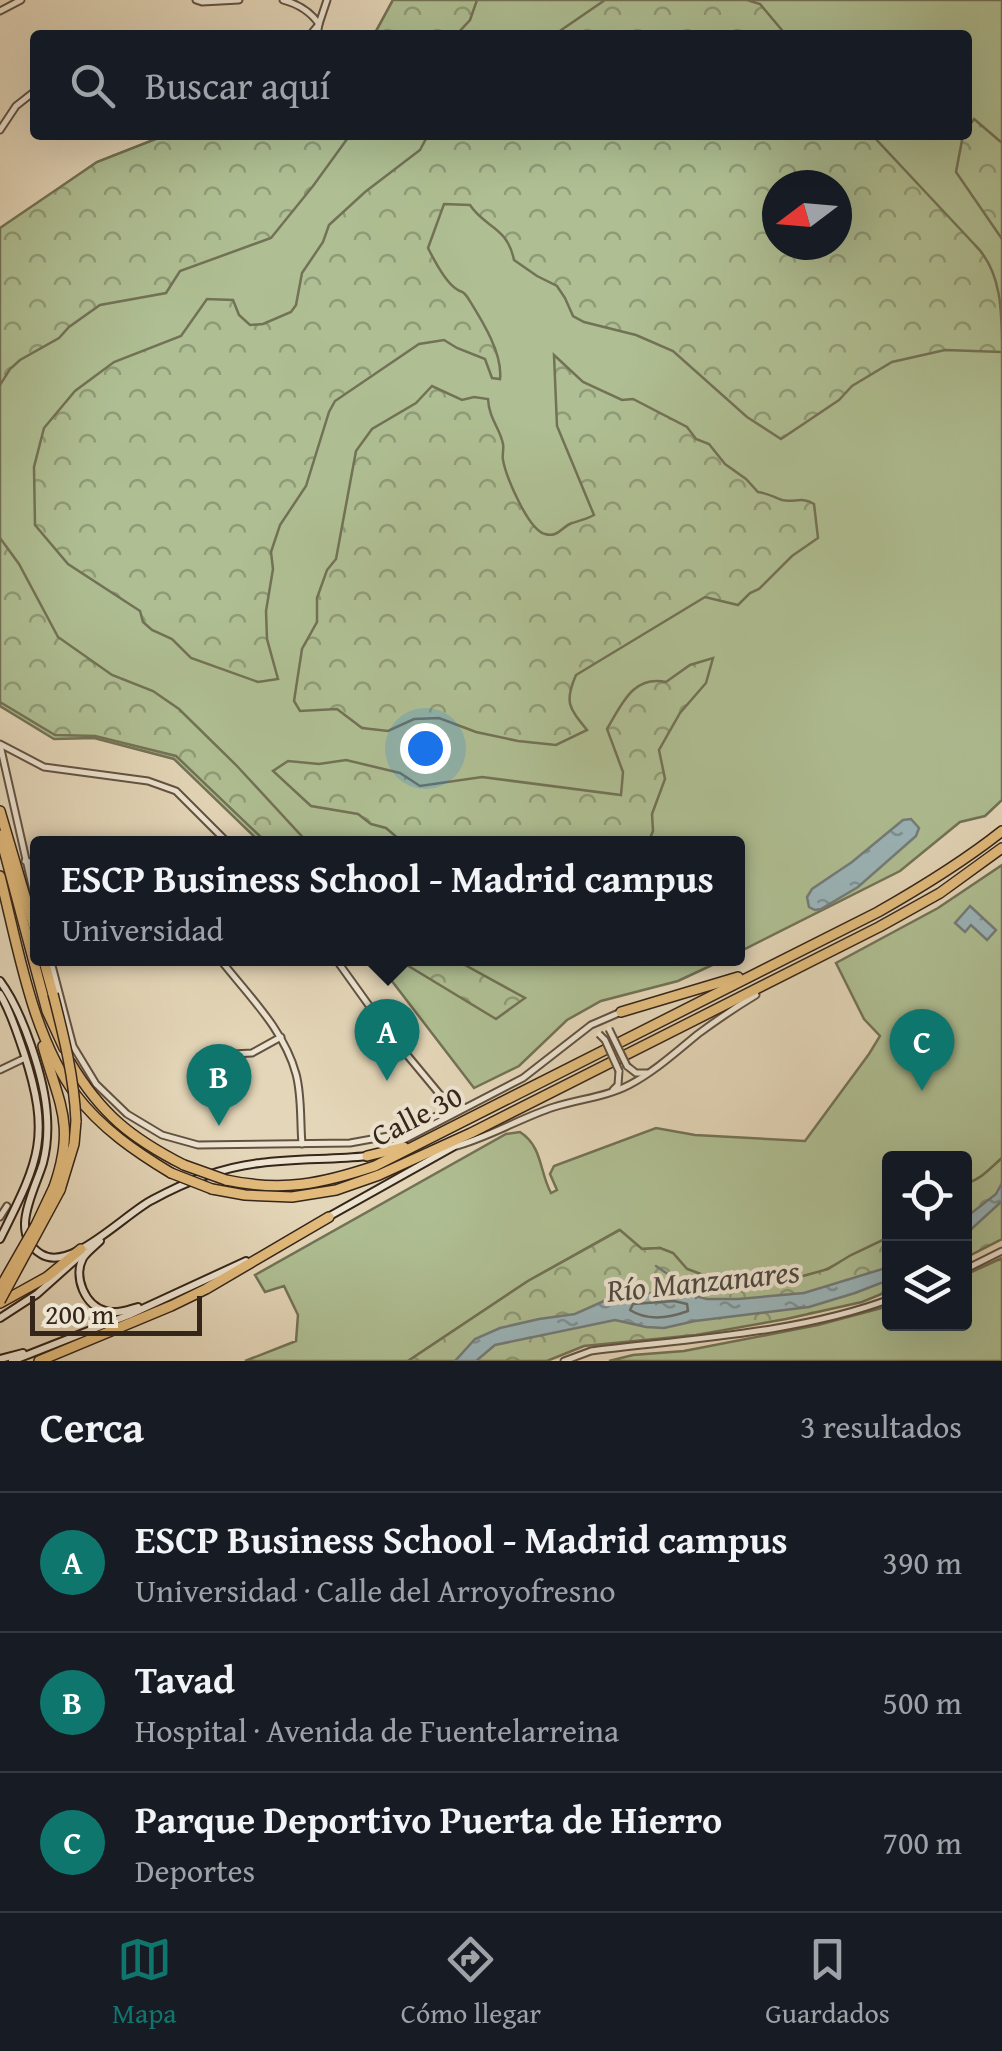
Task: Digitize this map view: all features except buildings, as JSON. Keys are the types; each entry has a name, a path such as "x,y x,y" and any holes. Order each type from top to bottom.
{"highway":[{"path":"0,811 30,912"},
{"name":"Calle 30","path":"35,966 47,1011 70,1062 110,1117 147,1146 226,1180 268,1187 311,1185 376,1166 805,950 934,880 1002,831"},
{"name":"Calle 30","path":"0,835 30,947"},
{"name":"Calle 30","path":"0,876 40,1028 76,1095 105,1127 172,1173 212,1188 279,1197 336,1190 471,1133 879,927 940,893 1002,848"},
{"path":"620,1012 731,980 782,955 805,950"},
{"path":"0,1302 57,1188 74,1144 71,1070 48,966"},
{"path":"756,995 775,980"},
{"path":"0,1288 57,1188 62,1164 64,1116 40,1028"},
{"path":"453,1147 471,1133"},
{"path":"367,1156 416,1144"},
{"path":"40,1361 206,1289 329,1217"},
{"path":"0,1302 46,1277 86,1246"}],"street":[{"path":"0,11 20,0"},
{"path":"196,0 239,0"},
{"path":"283,0 297,4 319,24"},
{"path":"318,30 328,0"},
{"path":"314,30 319,24"},
{"path":"0,130 16,106 30,95"},
{"path":"0,745 44,767 148,780 176,790 221,836"},
{"path":"0,745 30,881"},
{"path":"4,760 8,750"},
{"path":"25,861 30,862"},
{"path":"48,966 72,1046 96,1084 127,1114 162,1136 198,1145 368,1141 394,1135 448,1110 464,1108"},
{"path":"225,966 281,1037 298,1078 302,1144"},
{"path":"341,966 448,1110"},
{"path":"0,981 14,1004 42,1085 47,1114 45,1151 25,1228 33,1248 51,1258 62,1258 86,1246 151,1200 218,1172 258,1163 367,1156 401,1142 523,1078 590,1024 620,1012"},
{"path":"0,994 38,1103 38,1142 30,1179 1,1237"},
{"path":"12,1361 96,1329 266,1251 453,1147 560,1105 628,1086 756,995"},
{"path":"620,1012 609,1029 627,1066 636,1073 650,1072"},
{"path":"572,1037 588,1031 605,1040 619,1070 618,1085 606,1094"},
{"path":"214,1055 252,1053 281,1037"},
{"path":"0,1070 25,1058"},
{"path":"401,1142 431,1119"},
{"path":"0,1217 7,1206"},
{"path":"115,1226 84,1258 80,1270 81,1286 90,1302 109,1312 162,1300"},
{"path":"0,1318 37,1294 86,1246"},
{"path":"972,1266 1002,1252"},
{"path":"564,1361 591,1352 789,1325 882,1301"},
{"path":"0,1358 96,1329"}],"green space":[{"path":"393,0 1002,0 1002,800 985,816 960,822 900,871 745,949 745,836 254,836 174,759 94,738 54,739 0,706 0,229 97,162 153,140 972,140 972,30 377,30"},
{"path":"393,0 477,0 470,20 461,30 377,30"},
{"path":"605,0 747,0 760,4 782,30 561,30"},
{"path":"974,119 1002,143 1002,239 956,172 962,140 972,140"},
{"path":"153,140 346,140 271,238 180,271 166,293 100,305 59,338 20,360 0,385 0,228 97,162"},
{"path":"425,140 877,140 991,267 999,294 1002,352 945,350 892,362 852,386 839,400 781,439 747,417 673,351 573,316 557,286 514,260 506,240 470,205 444,204 428,248 443,275 466,295 485,326 495,347 500,379 492,378 485,359 444,340 419,344 335,401 306,486 280,525 271,552 267,639 278,679 258,682 191,658 172,639 143,622 140,611 68,564 35,525 34,467 44,428 75,391 114,362 181,336 207,299 233,300 239,315 250,325 291,312 302,273 323,242 329,225 420,150"},
{"path":"554,355 583,382 622,400 633,399 687,427 758,492 814,504 818,538 738,605 705,597 576,675 570,704 587,730 556,745 476,732 439,718 414,719 388,731 362,728 337,709 300,711 294,701 302,649 317,622 317,598 327,570 336,559 356,451 372,429 416,403 432,386 462,400 488,399 502,438 508,478 538,530 553,535 594,515 557,426"},
{"path":"0,538 19,564 58,637 112,675 153,691 179,709 302,836 260,836 176,756 95,736 55,735 0,702"},
{"path":"713,658 706,683 680,713 659,750 665,779 652,814 651,836 395,836 358,814 311,806 273,771 288,761 319,764 346,760 400,773 420,786 482,777 621,795 623,772 607,729 637,687 666,682 690,665"},
{"path":"1002,865 1002,1158 980,1177 972,1181 972,1151 882,1151 882,1241 821,1272 727,1286 687,1269 673,1253 660,1248 642,1249 619,1230 528,1281 408,1361 245,1361 296,1341 298,1315 284,1286 265,1292 255,1275 506,1134 520,1132 533,1145 551,1193 557,1190 550,1174 554,1166 656,1128 695,1135 805,1141 880,1036 864,1019 836,963 938,908"},
{"path":"380,966 710,966 678,981 601,1001 567,1020 519,1066 474,1088"},
{"path":"409,966 467,966 525,998 496,1019"},
{"path":"1002,1158 1002,1239 972,1254 972,1181"},
{"path":"620,1230 642,1249 660,1248 673,1253 687,1269 709,1277 723,1288 828,1269 882,1240 882,1294 862,1302 696,1335 584,1346 547,1361 408,1361 528,1281"},
{"path":"1002,1258 1002,1361 609,1361 818,1325 882,1308 882,1331 972,1331 972,1272"}],"water":[{"path":"911,819 919,828 916,836 858,887 821,909 809,907 807,897 812,889 903,820"},
{"path":"970,906 996,930 987,940 971,925 965,932 955,923"},
{"path":"1002,1183 1002,1201 972,1229 972,1213 996,1194"},
{"path":"882,1269 882,1283 809,1307 664,1328 615,1320 495,1345 476,1361 455,1361 475,1339 500,1328 575,1314 623,1296 676,1291 707,1299 738,1299 804,1293"}],"waterway":[{"name":"Río Manzanares","path":"656,1266 691,1290 696,1298"}],"place":[{"name":"ESCP Business School - Madrid campus","path":"387,1081"},
{"name":"Parque Deportivo Puerta de Hierro","path":"922,1091"},
{"name":"Tavad","path":"219,1126"}]}
